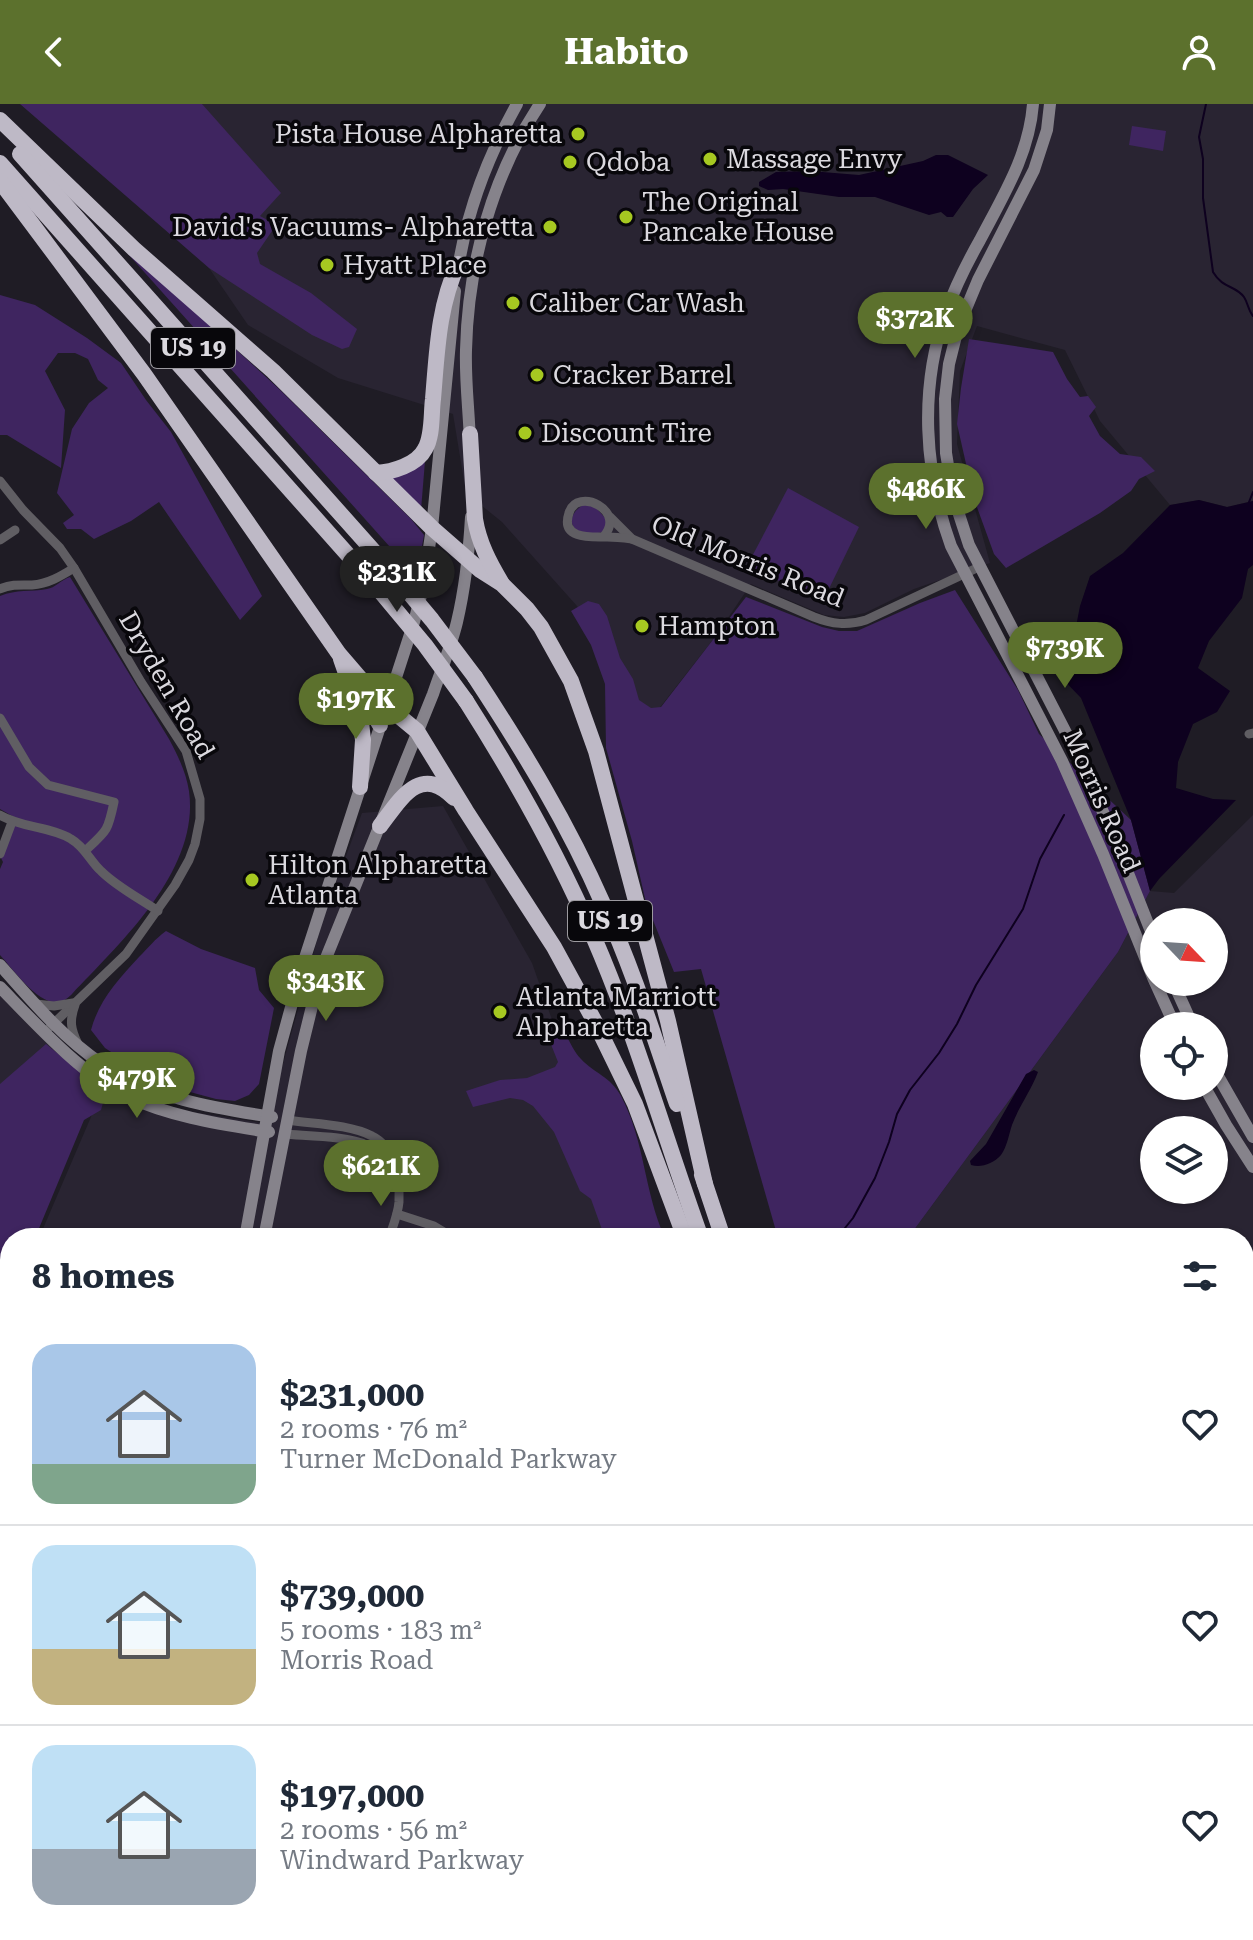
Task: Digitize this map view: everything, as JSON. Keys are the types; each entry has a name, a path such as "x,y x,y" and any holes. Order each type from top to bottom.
{"highway":[{"path":"0,120 134,249 273,371 432,528 467,560 502,584 527,609 552,644 586,718 668,1021 705,1184"},
{"name":"US 19","path":"0,132 386,565 475,677 538,777 604,905 642,1002 720,1228"},
{"name":"US 19","path":"0,163 380,591 466,701 529,803 595,940 698,1228"},
{"path":"0,181 144,374 339,654 386,705 417,731 554,947 596,1024 635,1104 681,1228"},
{"path":"376,473 403,466 425,450 441,317 448,285 458,264"},
{"path":"470,434 477,532 502,584"},
{"path":"339,654 360,714 363,740 360,787"},
{"path":"357,675 362,695 380,725"},
{"path":"380,826 403,795 414,786 425,783 449,792 466,811"}],"street":[{"path":"247,1228 279,1051 302,967 423,588 432,528 458,264 483,175 517,104"},
{"path":"266,1228 315,994 326,958 433,694 457,623 471,520 466,351 474,272 502,174 540,104"},
{"name":"Morris Road","path":"1033,104 1021,159 954,292 941,326 931,372 928,427 932,474 951,546 1062,761 1140,946"},
{"name":"Morris Road","path":"1050,104 1040,157 972,292 958,328 948,374 944,426 950,481 960,521 979,567 1077,754 1142,908"},
{"path":"465,233 482,237"},
{"name":"Dryden Road","path":"0,481 74,568 186,751 200,799 195,844 183,872 158,911 126,954 49,1028"},
{"name":"Old Morris Road","path":"632,539 602,508 590,501 577,503 569,510 568,521 573,532 585,538 632,539 814,617 835,623 851,624 866,620 979,567"},
{"name":"Old Morris Road","path":"603,537 609,530 610,517"},
{"path":"0,540 15,530"},
{"path":"0,589 54,580 74,568"},
{"path":"0,718 29,767 48,785 114,802 110,822 101,838 86,850"},
{"path":"0,815 12,822 71,839 86,850 107,877 158,911"},
{"path":"0,854 12,822"},
{"path":"0,965 35,1004 49,1028 127,1078 156,1091 221,1109 372,1135 382,1142 394,1163 399,1202 392,1228"},
{"path":"0,987 49,1028 92,1075 123,1095 187,1118 284,1134 354,1141 366,1145 382,1159 398,1182"},
{"path":"35,1004 54,1006 76,1002 70,1022 80,1047"},
{"path":"1228,1093 1253,1137"},
{"path":"1212,1100 1253,1167"},
{"path":"397,1214 437,1228"}],"shaded area":[{"path":"20,104 202,104 281,193 260,216 271,222 272,231 257,253 260,264 311,293 357,329 349,347 342,349 312,335 209,268"},
{"path":"202,104 1253,104 1253,501 1227,507 1199,500 1170,505 1100,421 1065,350 977,326 960,371 957,444 990,563 914,589 865,613 844,617 824,615 751,584 715,637 636,738 613,671 577,606 502,522 466,493 453,414 338,378 248,325 209,268 260,216"},
{"path":"1132,126 1166,131 1163,151 1129,145"},
{"path":"936,155 948,155 988,175 973,189 953,217 941,212 929,215 875,197 839,197 783,189 768,190 759,186 759,182 776,172 859,175 923,161"},
{"path":"120,245 278,388 411,519 424,535 416,580 390,547"},
{"path":"0,295 35,305 121,363 171,432 262,596 240,620 159,502 131,521 94,539 81,529 67,529 63,523 74,515 57,493 72,429 89,403 108,388 98,380 88,359 75,353 58,353 45,371 65,410 61,468 7,435 0,435"},
{"path":"969,339 1053,352 1080,397 1088,396 1096,407 1089,416 1100,436 1120,454 1141,457 1155,471 1139,479 1131,491 1100,513 1006,568 994,554 974,499 957,424"},
{"path":"425,461 421,510 388,477"},
{"path":"788,488 859,527 823,601 747,566"},
{"path":"1199,500 1227,507 1253,501 1253,565 1248,569 1242,598 1209,641 1198,668 1230,691 1217,712 1193,724 1178,762 1176,788 1213,799 1236,800 1150,891 1131,820 1081,698 1055,671 1072,647 1090,576 1123,553 1170,505"},
{"path":"586,504 596,508 607,520 604,532 585,534 573,527 574,514"},
{"path":"70,577 176,752 188,784 189,820 182,849 153,903 72,994 61,1002 53,1002 28,986 0,955 1,858 14,817 0,809 0,596 50,588"},
{"path":"955,590 1018,690 1039,734 1131,820 1150,891 1118,952 915,1228 775,1228 701,969 674,972 646,903 606,748 605,684 591,645 571,611 588,601 599,604 607,616 620,658 633,679 639,700 651,708 661,707 746,597 822,627 857,631"},
{"path":"443,806 532,963 625,1228 43,1228 109,1075 173,1109 269,1124 324,915 362,813"},
{"path":"1253,815 1253,1228 915,1228 1118,952 1140,910 1140,996 1228,996 1228,908 1141,908 1150,891 1174,893"},
{"path":"166,931 201,949 255,968 259,990 274,1008 259,1084 249,1095 235,1101 179,1089 137,1069 105,1048 91,1030 110,991"},
{"path":"0,992 57,1042 0,1094"},
{"path":"565,1033 586,1064 612,1084 621,1096 635,1131 661,1228 601,1228 591,1199 580,1191 554,1132 533,1106 510,1098 473,1107 466,1091 500,1080 527,1078 555,1067 558,1062 548,1037"},
{"path":"46,1044 106,1092 101,1110 84,1120 39,1228 0,1228 0,1084"},
{"path":"1034,1070 1038,1072 1001,1155 987,1164 971,1165 970,1161 986,1144 1026,1074"}],"waterway":[{"path":"1206,104 1199,137 1213,272 1244,297 1253,316"},
{"path":"1249,502 1253,492"},
{"path":"845,1228 875,1178 897,1114 910,1090 939,1053 1023,909 1040,859 1064,815"}],"place":[{"name":"Pista House Alpharetta","path":"578,134"},
{"name":"Massage Envy","path":"710,159"},
{"name":"Qdoba","path":"570,162"},
{"name":"The Original Pancake House","path":"626,217"},
{"name":"David's Vacuums- Alpharetta","path":"550,227"},
{"name":"Hyatt Place","path":"327,265"},
{"name":"Caliber Car Wash","path":"513,303"},
{"name":"Cracker Barrel","path":"537,375"},
{"name":"Discount Tire","path":"525,433"},
{"name":"Hampton","path":"642,626"},
{"name":"Hilton Alpharetta Atlanta","path":"252,880"},
{"name":"Atlanta Marriott Alpharetta","path":"500,1012"}]}
